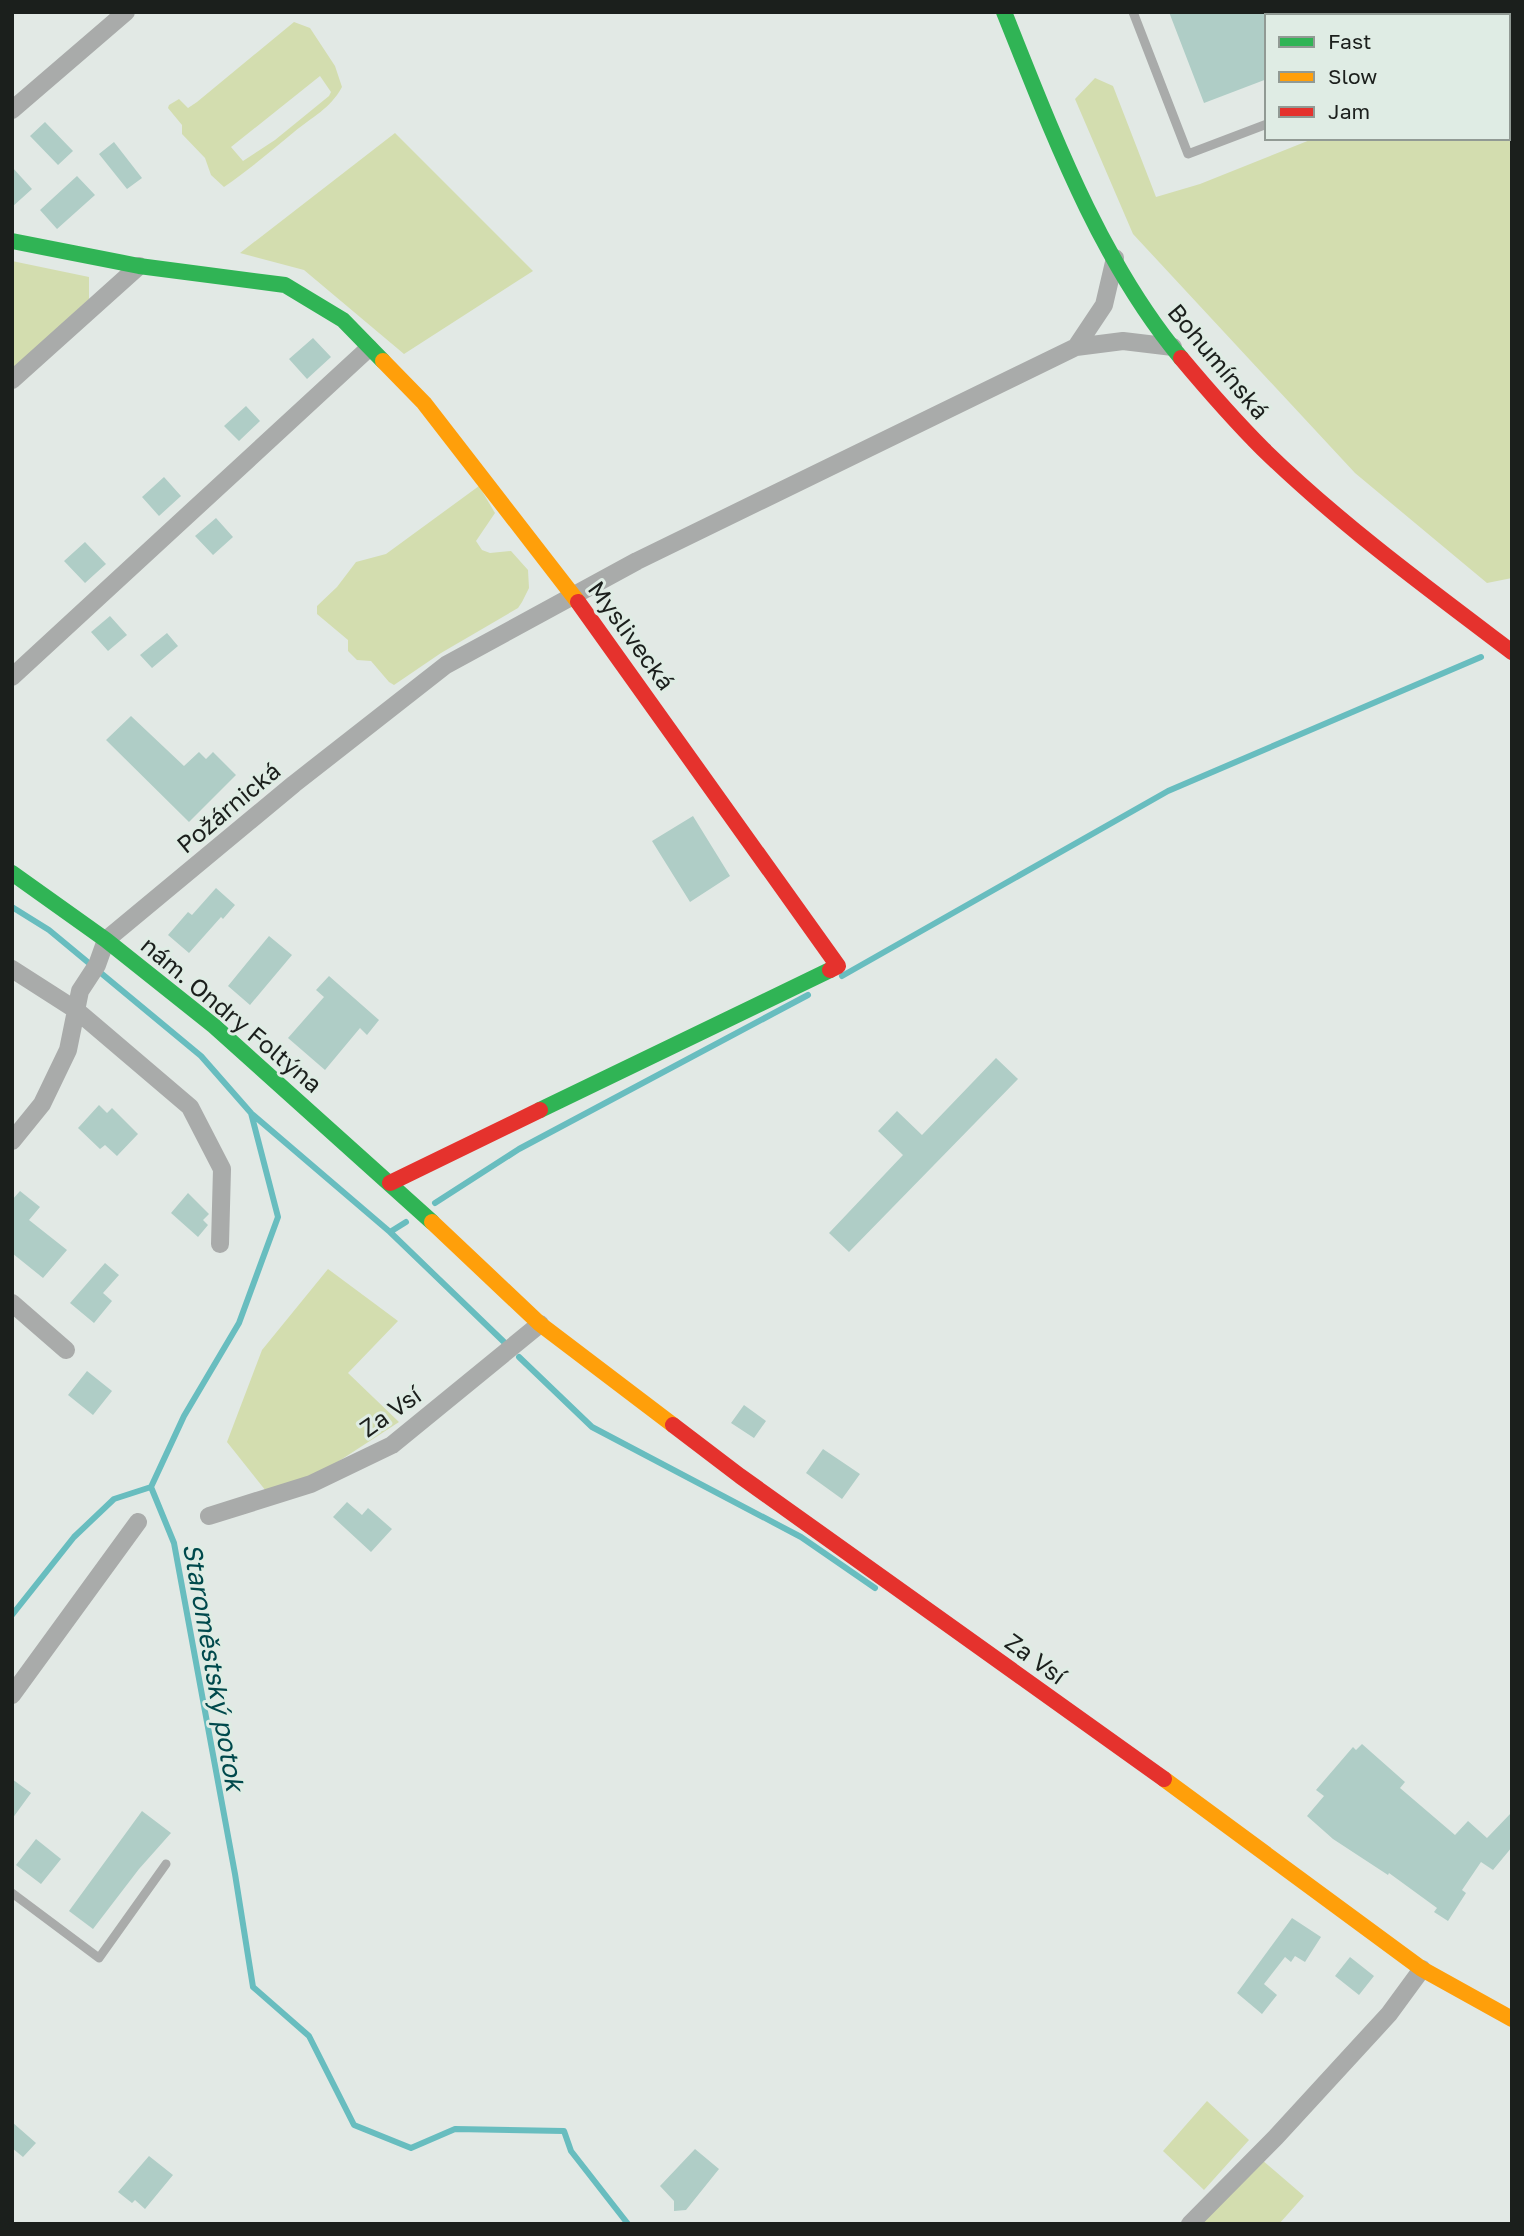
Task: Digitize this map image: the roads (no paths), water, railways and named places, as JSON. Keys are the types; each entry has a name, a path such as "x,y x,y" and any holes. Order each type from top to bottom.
{"street":[{"path":"12,110 126,12"},
{"name":"Bohumínská","path":"1004,12 1076,181 1115,258 1173,347 1226,411 1321,503 1389,559 1512,652"},
{"name":"Myslivecká","path":"12,241 139,266 285,285 343,320 424,403 575,597 838,966 390,1184"},
{"path":"1076,347 1104,304 1115,258"},
{"path":"12,380 139,266"},
{"path":"1076,347 1123,341 1173,347"},
{"name":"Požárnická","path":"106,940 294,784 446,665 637,561 1076,347"},
{"path":"12,677 369,348"},
{"name":"nám. Ondry Foltýna","path":"12,873 106,940 214,1026 410,1204"},
{"path":"12,1141 42,1104 68,1050 80,991 106,940"},
{"path":"12,970 76,1010 190,1107 222,1169 220,1244"},
{"name":"Za Vsí","path":"410,1204 540,1324 740,1476 1237,1831 1422,1969 1512,2019"},
{"path":"12,1303 66,1350"},
{"name":"Za Vsí","path":"209,1516 311,1484 392,1445 540,1324"},
{"path":"12,1695 138,1522"},
{"path":"1190,2224 1276,2137 1404,1995 1422,1969"}],"lane":[{"path":"1133,12 1188,154 1265,125"},
{"path":"12,1893 99,1958 166,1864"}],"waterway":[{"path":"842,976 1168,791 1481,657"},
{"name":"Staroměstský potok","path":"12,907 49,930 201,1056 251,1113 278,1217 239,1323 184,1416 151,1487 174,1543 253,1987 309,2036 354,2125 411,2148 455,2129 564,2131 571,2151 628,2224"},
{"path":"435,1203 519,1149 808,995"},
{"path":"252,1114 390,1232 406,1222"},
{"path":"390,1232 504,1342"},
{"path":"519,1357 592,1427 801,1537 875,1588"},
{"path":"12,1615 74,1537 114,1499 151,1487"}]}
